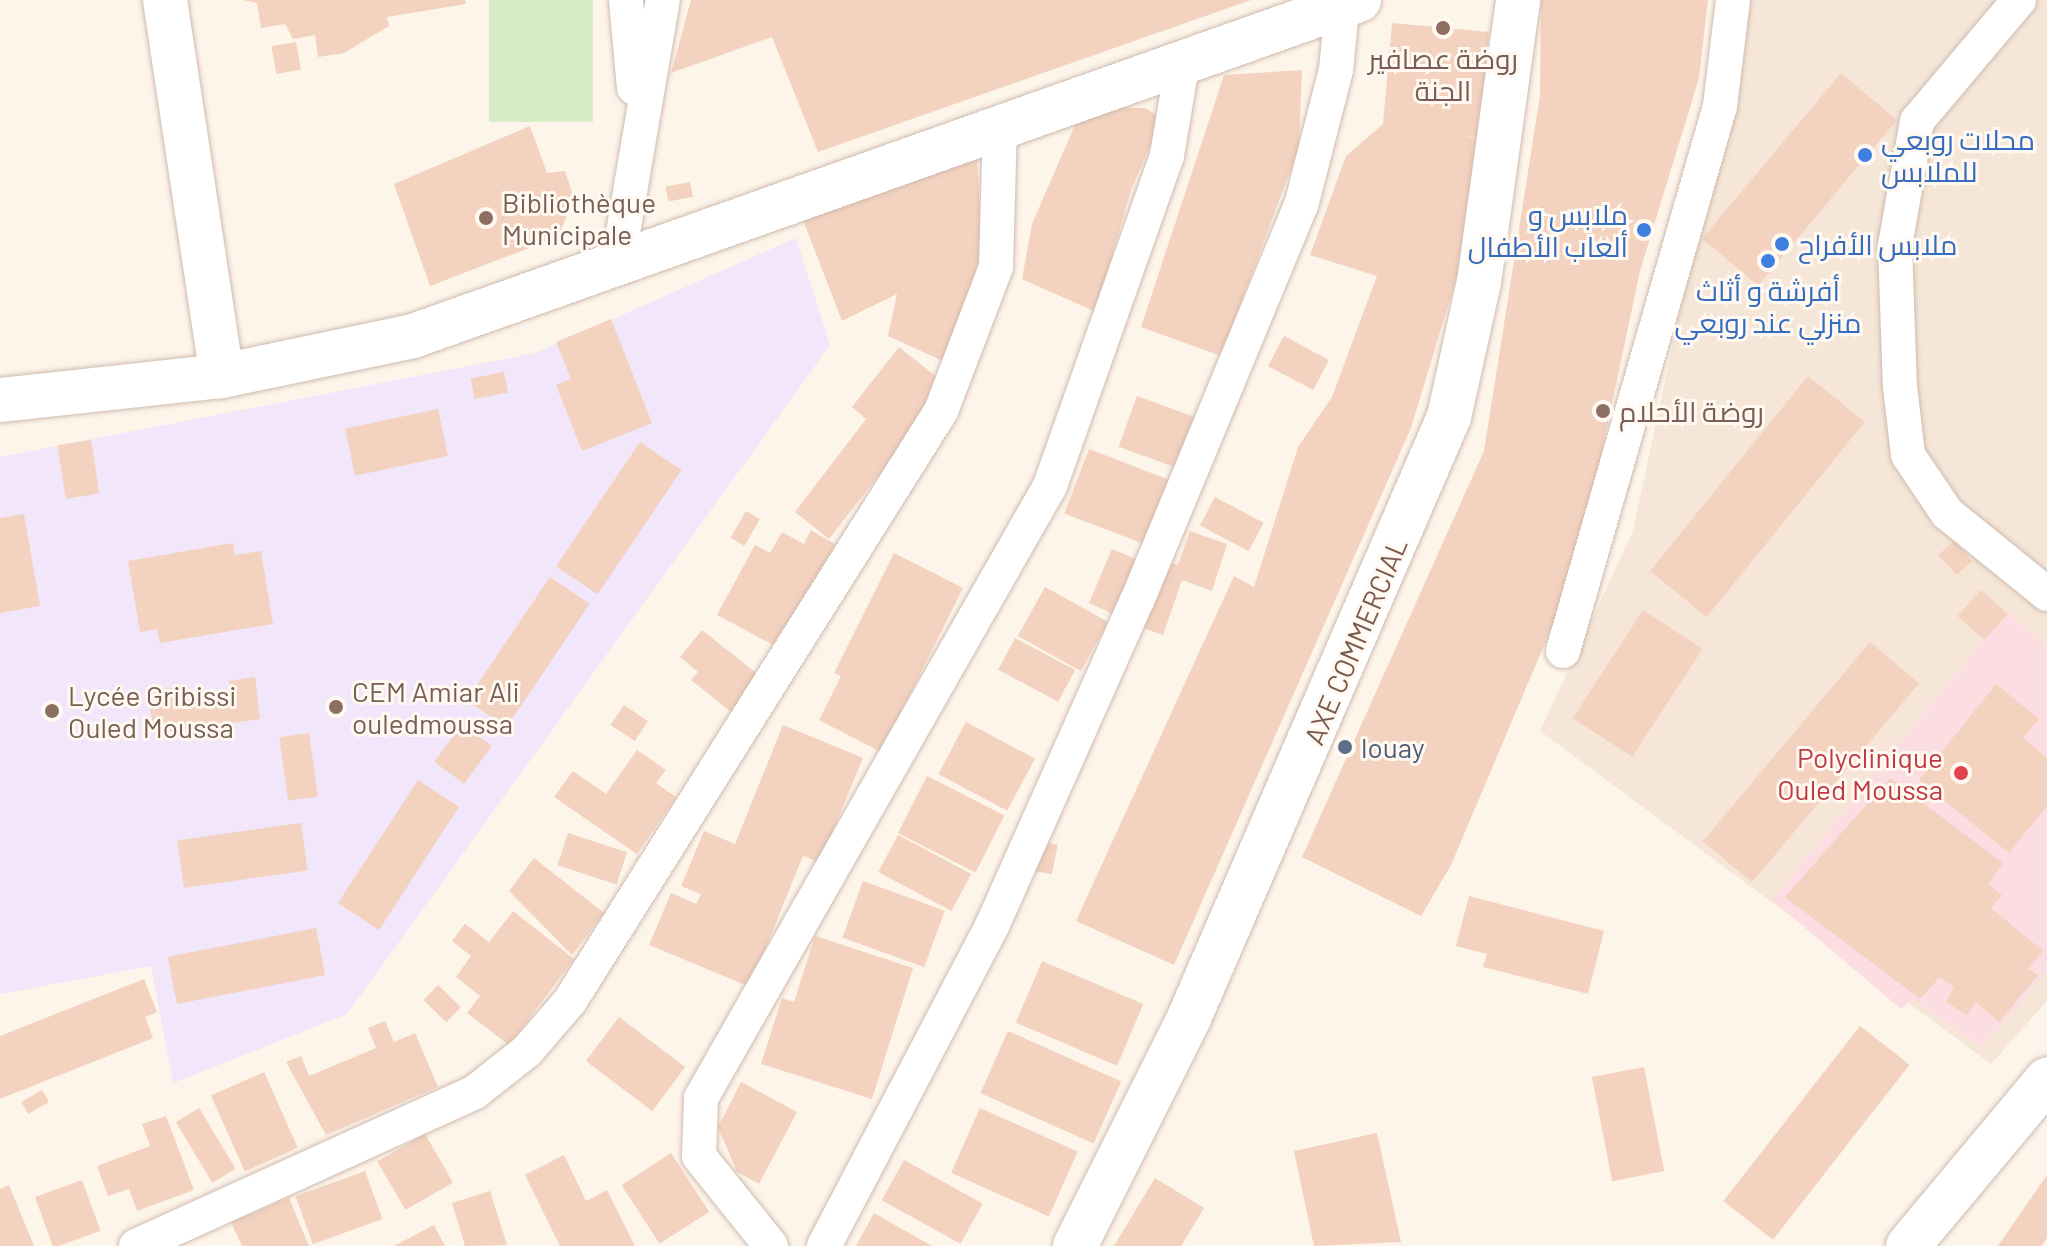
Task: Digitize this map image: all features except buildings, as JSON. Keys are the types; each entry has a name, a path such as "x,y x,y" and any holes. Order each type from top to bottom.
{"street":[{"path":"165,0 222,376"},
{"path":"626,0 639,116"},
{"path":"617,268 639,116 663,0"},
{"name":"AXE COMMERCIAL","path":"1075,1246 1189,1018 1449,417 1479,282 1518,0"},
{"path":"1563,651 1720,106 1733,0"},
{"path":"2019,0 1917,121 1895,246 1900,386 1908,455 1947,513 2047,594"},
{"path":"0,400 222,376 413,336 617,268 1000,126 1349,2"},
{"path":"824,1246 992,926 1137,601 1301,206 1336,70 1349,2"},
{"path":"771,1246 699,1156 701,1098 1050,486 1167,155 1183,60"},
{"path":"136,1246 475,1092 527,1051 570,1001 946,402 996,267 1000,126"},
{"path":"1908,1246 2047,1080"}],"shaded area":[{"path":"1746,0 2047,0 2047,1001 1991,1064 1540,731 1633,531"},
{"name":"CEM Amiar Ali ouledmoussa","path":"796,238 830,345 347,1014 173,1083 151,966 0,994 0,457 536,353"},
{"name":"Polyclinique Ouled Moussa","path":"2006,612 2047,646 2047,971 1982,1047 1913,999 1901,1009 1772,900"}],"green space":[{"path":"489,0 593,0 593,122 489,122"}],"place":[{"name":"روضة عصافير الجنة","path":"1443,28"},
{"name":"محلات روبعي للملابس","path":"1865,155"},
{"name":"Bibliothèque Municipale","path":"486,218"},
{"name":"ملابس و ألعاب الأطفال","path":"1644,230"},
{"name":"ملابس الأفراح","path":"1782,244"},
{"name":"أفرشة و أثاث منزلي عند روبعي","path":"1768,261"},
{"name":"روضة الأحلام","path":"1603,411"},
{"name":"CEM Amiar Ali ouledmoussa","path":"336,707"},
{"name":"Lycée Gribissi Ouled Moussa","path":"52,711"},
{"name":"louay","path":"1345,747"},
{"name":"Polyclinique Ouled Moussa","path":"1961,773"}]}
